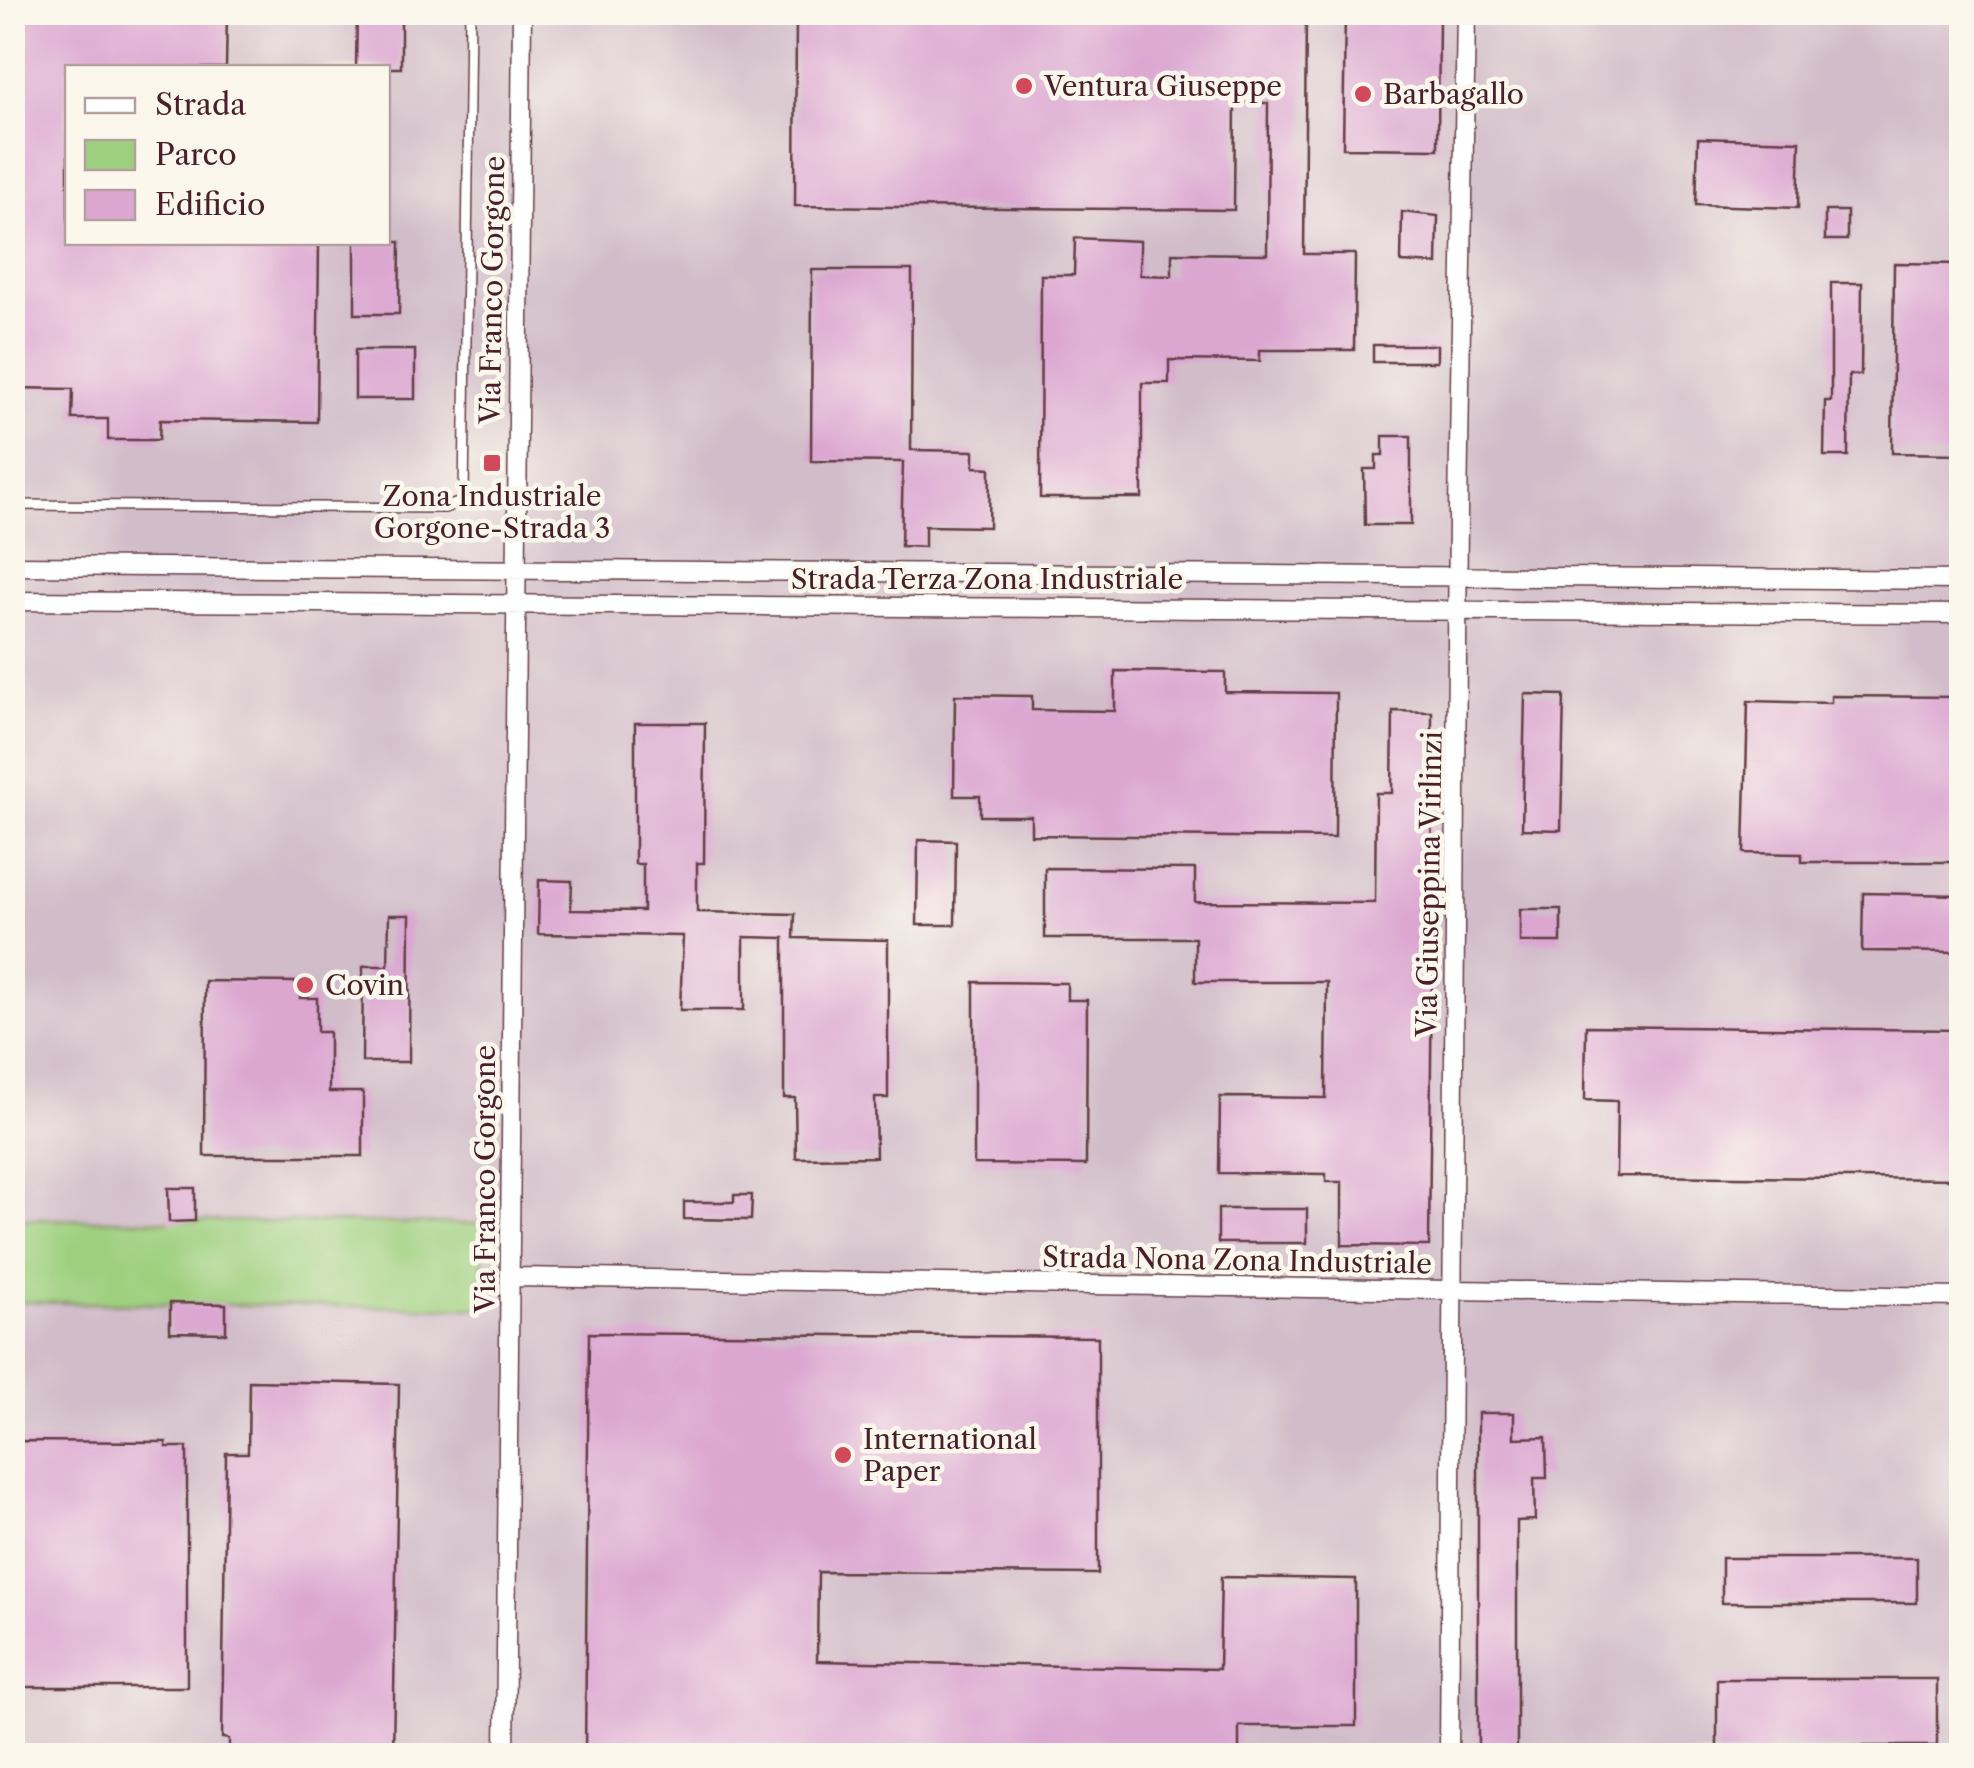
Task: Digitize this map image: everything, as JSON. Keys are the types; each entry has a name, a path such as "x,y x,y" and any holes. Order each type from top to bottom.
{"street":[{"name":"Via Franco Gorgone","path":"505,1756 522,12"},
{"name":"Via Giuseppina Virlinzi","path":"1449,1756 1466,12"},
{"name":"Strada Terza Zona Industriale","path":"12,566 1962,580"},
{"name":"Strada Terza Zona Industriale","path":"12,601 1962,614"},
{"name":"Strada Nona Zona Industriale","path":"512,1277 1962,1297"}],"lane":[{"path":"12,505 444,508 464,501 470,12"}],"shaded area":[{"path":"13,13 1961,13 1961,1755 13,1755"}],"green space":[{"path":"13,1219 483,1224 483,1308 13,1302"}],"building":[{"path":"12,12 227,12 226,65 65,65 65,245 319,245 317,422 160,420 159,440 108,440 108,419 72,419 73,389 12,388"},
{"path":"357,12 401,12 401,68 356,65"},
{"path":"796,12 1306,12 1304,254 1355,254 1354,350 1260,350 1260,361 1169,360 1169,383 1142,383 1142,498 1040,498 1041,275 1074,275 1075,238 1140,241 1140,275 1172,276 1172,253 1267,254 1268,103 1235,103 1234,210 795,206"},
{"path":"1345,12 1439,12 1438,149 1343,148"},
{"path":"1698,138 1800,141 1798,208 1696,205"},
{"path":"1825,211 1847,211 1847,240 1825,240"},
{"path":"1402,212 1438,216 1437,264 1401,262"},
{"path":"400,242 399,314 355,314 355,245"},
{"path":"1894,263 1962,264 1962,454 1892,453"},
{"path":"812,270 912,270 911,450 974,451 974,467 990,468 989,527 925,526 925,547 901,546 903,462 811,461"},
{"path":"1831,283 1862,283 1861,375 1849,375 1848,456 1824,456 1825,401 1831,401"},
{"path":"1373,345 1437,345 1437,362 1373,362"},
{"path":"355,350 415,350 415,399 355,399"},
{"path":"1383,436 1411,436 1411,525 1365,525 1364,469 1376,469 1376,455 1383,455"},
{"path":"1115,671 1225,672 1225,692 1336,693 1335,838 1031,835 1031,816 980,816 980,796 954,796 955,695 1032,696 1032,710 1115,711"},
{"path":"1525,694 1564,695 1561,830 1522,829"},
{"path":"1831,696 1962,697 1962,862 1802,862 1802,854 1744,853 1748,701 1831,703"},
{"path":"1393,711 1432,712 1431,942 1425,942 1424,967 1432,968 1429,1246 1342,1245 1342,1182 1326,1182 1326,1174 1219,1173 1220,1097 1326,1098 1327,982 1195,982 1195,938 1045,938 1045,868 1195,869 1195,902 1375,903 1376,793 1392,793"},
{"path":"635,723 705,723 704,863 697,863 697,912 795,914 794,938 888,940 888,1098 875,1098 876,1157 796,1158 795,1098 784,1098 784,938 744,937 744,1010 680,1010 683,936 538,934 539,880 572,881 571,910 643,911 643,864 635,864"},
{"path":"918,840 956,841 955,925 917,925"},
{"path":"1863,893 1962,895 1962,952 1862,951"},
{"path":"1520,909 1561,909 1561,942 1520,942"},
{"path":"389,915 410,915 409,1062 362,1062 363,966 388,966"},
{"path":"205,981 300,982 300,998 317,998 317,1032 329,1032 329,1092 363,1092 363,1156 204,1156"},
{"path":"974,982 1067,983 1067,1000 1087,1000 1086,1165 974,1164"},
{"path":"1586,1026 1962,1030 1962,1179 1616,1176 1617,1101 1585,1100"},
{"path":"168,1188 195,1188 195,1221 169,1222"},
{"path":"734,1195 752,1195 751,1220 684,1219 684,1202 734,1202"},
{"path":"1218,1209 1307,1209 1307,1243 1218,1243"},
{"path":"170,1303 226,1304 226,1333 170,1332"},
{"name":"International Paper","path":"589,1333 1098,1337 1098,1574 818,1572 817,1661 1219,1669 1221,1577 1356,1579 1356,1726 1239,1726 1239,1756 585,1756"},
{"path":"249,1381 399,1384 393,1756 229,1756 229,1739 222,1738 226,1453 248,1453"},
{"path":"1478,1413 1514,1413 1514,1438 1546,1437 1547,1478 1534,1478 1535,1520 1517,1521 1517,1756 1478,1756"},
{"path":"12,1441 166,1442 166,1447 187,1447 187,1687 20,1687 20,1624 12,1622"},
{"path":"1722,1558 1917,1558 1917,1603 1722,1603"},
{"path":"1717,1679 1937,1679 1937,1746 1771,1746 1771,1756 1717,1756"}],"place":[{"name":"Ventura Giuseppe","path":"1024,86"},
{"name":"Barbagallo","path":"1363,94"},
{"name":"Zona Industriale Gorgone-Strada 3","path":"492,463"},
{"name":"Covin","path":"305,985"},
{"name":"International Paper","path":"843,1455"}]}
